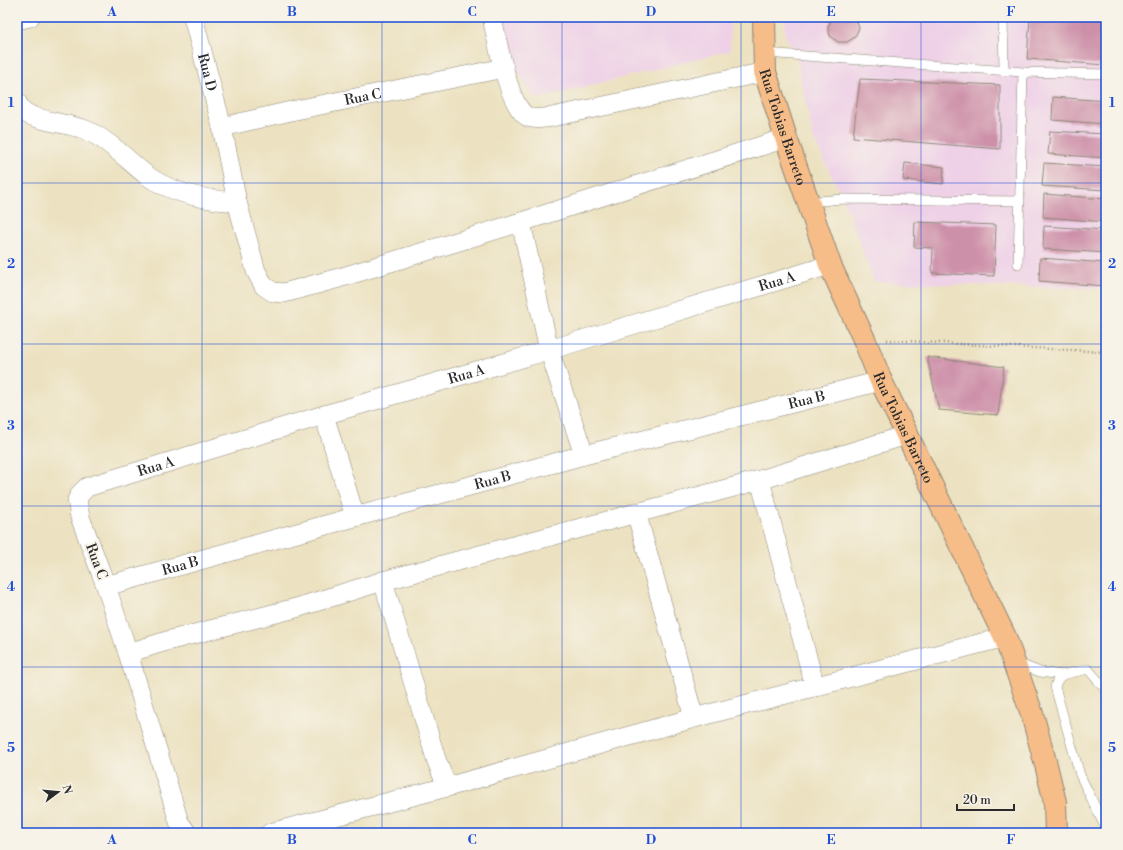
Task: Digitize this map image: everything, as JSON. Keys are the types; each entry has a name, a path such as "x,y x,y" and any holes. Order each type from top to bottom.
{"main road":[{"name":"Rua Tobias Barreto","path":"764,17 765,62 786,138 830,265 864,339 881,381 1005,637 1032,714 1046,765 1055,802 1056,833"}],"street":[{"path":"17,20 30,17"},
{"name":"Rua D","path":"193,17 222,127"},
{"path":"492,17 504,68 514,98 520,111 528,117 535,119 552,117 765,62"},
{"name":"Rua C","path":"222,127 291,111 504,68"},
{"path":"17,102 21,110 31,116 82,128 97,136 153,180 175,190 215,200 238,202"},
{"path":"222,127 238,202 256,271 264,286 273,292 284,293 339,278 521,222 786,138"},
{"path":"521,222 549,350 584,456"},
{"name":"Rua A","path":"104,483 324,415 549,350 830,265"},
{"name":"Rua B","path":"106,586 354,517 584,456 881,381"},
{"path":"324,415 354,517"},
{"path":"128,654 167,641 296,608 383,581 760,480 907,434"},
{"path":"760,480 815,687"},
{"name":"Rua C","path":"104,483 87,487 80,494 77,500 80,517 106,586 179,822 187,833"},
{"path":"636,512 694,718"},
{"path":"383,581 434,752 447,787"},
{"path":"270,833 447,787 694,718 1005,637"}],"lane":[{"path":"1003,17 1004,70"},
{"path":"765,62 1106,74"},
{"path":"1018,264 1023,72"},
{"path":"808,202 843,198 1020,201"},
{"path":"1014,663 1040,672 1062,675 1088,669 1106,690"},
{"path":"1062,675 1057,681 1055,687 1078,768 1106,829"}],"path":[{"path":"864,339 1106,352"}],"shaded area":[{"path":"503,17 730,17 730,51 536,99 516,69"},
{"path":"785,17 1106,17 1106,289 874,282 843,199 813,138 796,55 785,35"}],"building":[{"path":"832,17 854,17 859,28 855,37 847,42 838,42 830,36 828,27"},
{"path":"1030,17 1106,17 1106,65 1027,59"},
{"path":"860,79 1000,85 1000,149 853,137"},
{"path":"1053,97 1106,101 1106,124 1052,120"},
{"path":"1050,131 1106,134 1106,158 1048,154"},
{"path":"905,163 944,167 943,184 903,180"},
{"path":"1044,163 1106,167 1106,190 1042,186"},
{"path":"1044,194 1106,199 1106,222 1043,217"},
{"path":"915,222 996,225 994,276 932,273 933,248 914,247"},
{"path":"1044,226 1106,230 1106,253 1043,249"},
{"path":"1040,258 1106,263 1106,286 1039,281"},
{"path":"927,357 1004,367 998,415 939,410"}]}
